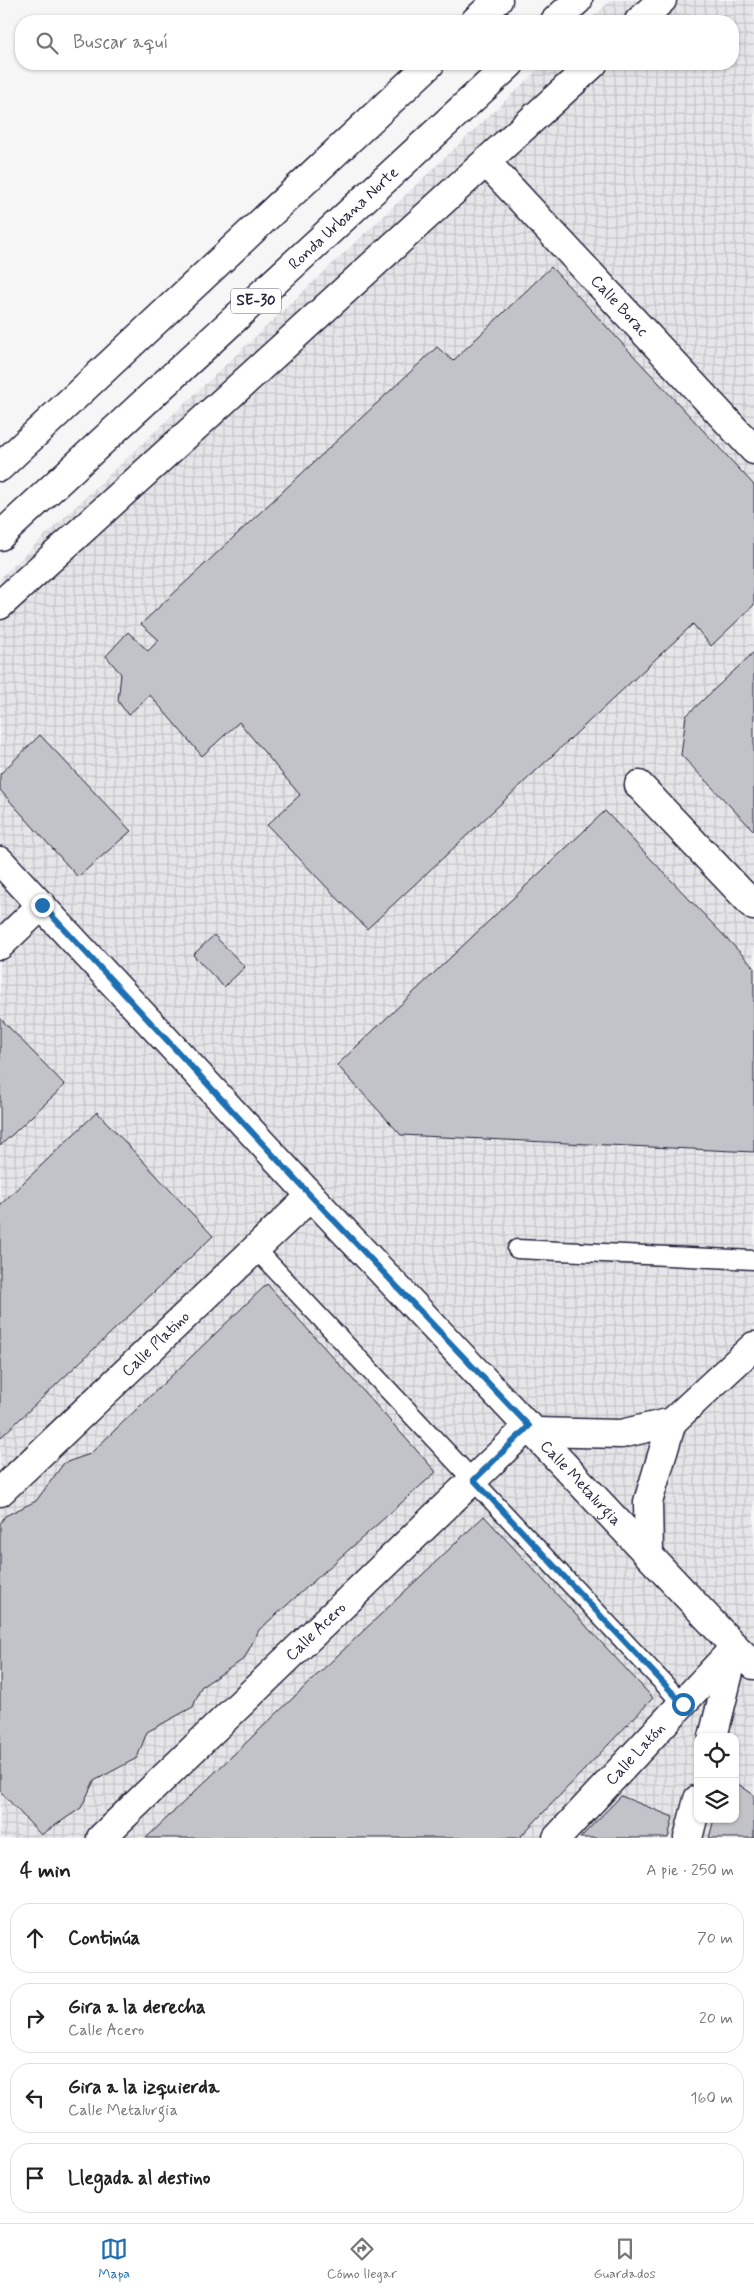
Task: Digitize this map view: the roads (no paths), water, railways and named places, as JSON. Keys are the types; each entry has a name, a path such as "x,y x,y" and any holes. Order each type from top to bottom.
{"main road":[{"path":"482,15 498,0"},
{"path":"562,15 578,0"},
{"path":"646,15 662,0"},
{"path":"0,468 424,70"},
{"name":"Ronda Urbana Norte","path":"0,536 504,70"},
{"path":"0,605 586,70"},
{"name":"Calle Borac","path":"486,162 754,450"},
{"path":"639,785 754,906"},
{"name":"Calle Metalurgia","path":"0,861 311,1196 745,1656"},
{"path":"0,945 42,905"},
{"name":"Calle Platino","path":"0,1492 311,1196"},
{"path":"572,1472 580,1455 621,1434 672,1422 754,1346"},
{"path":"648,1555 648,1502 672,1422"},
{"path":"532,1429 621,1434"},
{"name":"Calle Acero","path":"101,1838 474,1480 532,1429"},
{"path":"715,1733 745,1656"},
{"name":"Calle Latón","path":"557,1838 683,1704 745,1656"},
{"path":"688,1838 694,1815"}],"lane":[{"path":"256,1248 683,1704"},
{"path":"517,1249 754,1260"}]}
